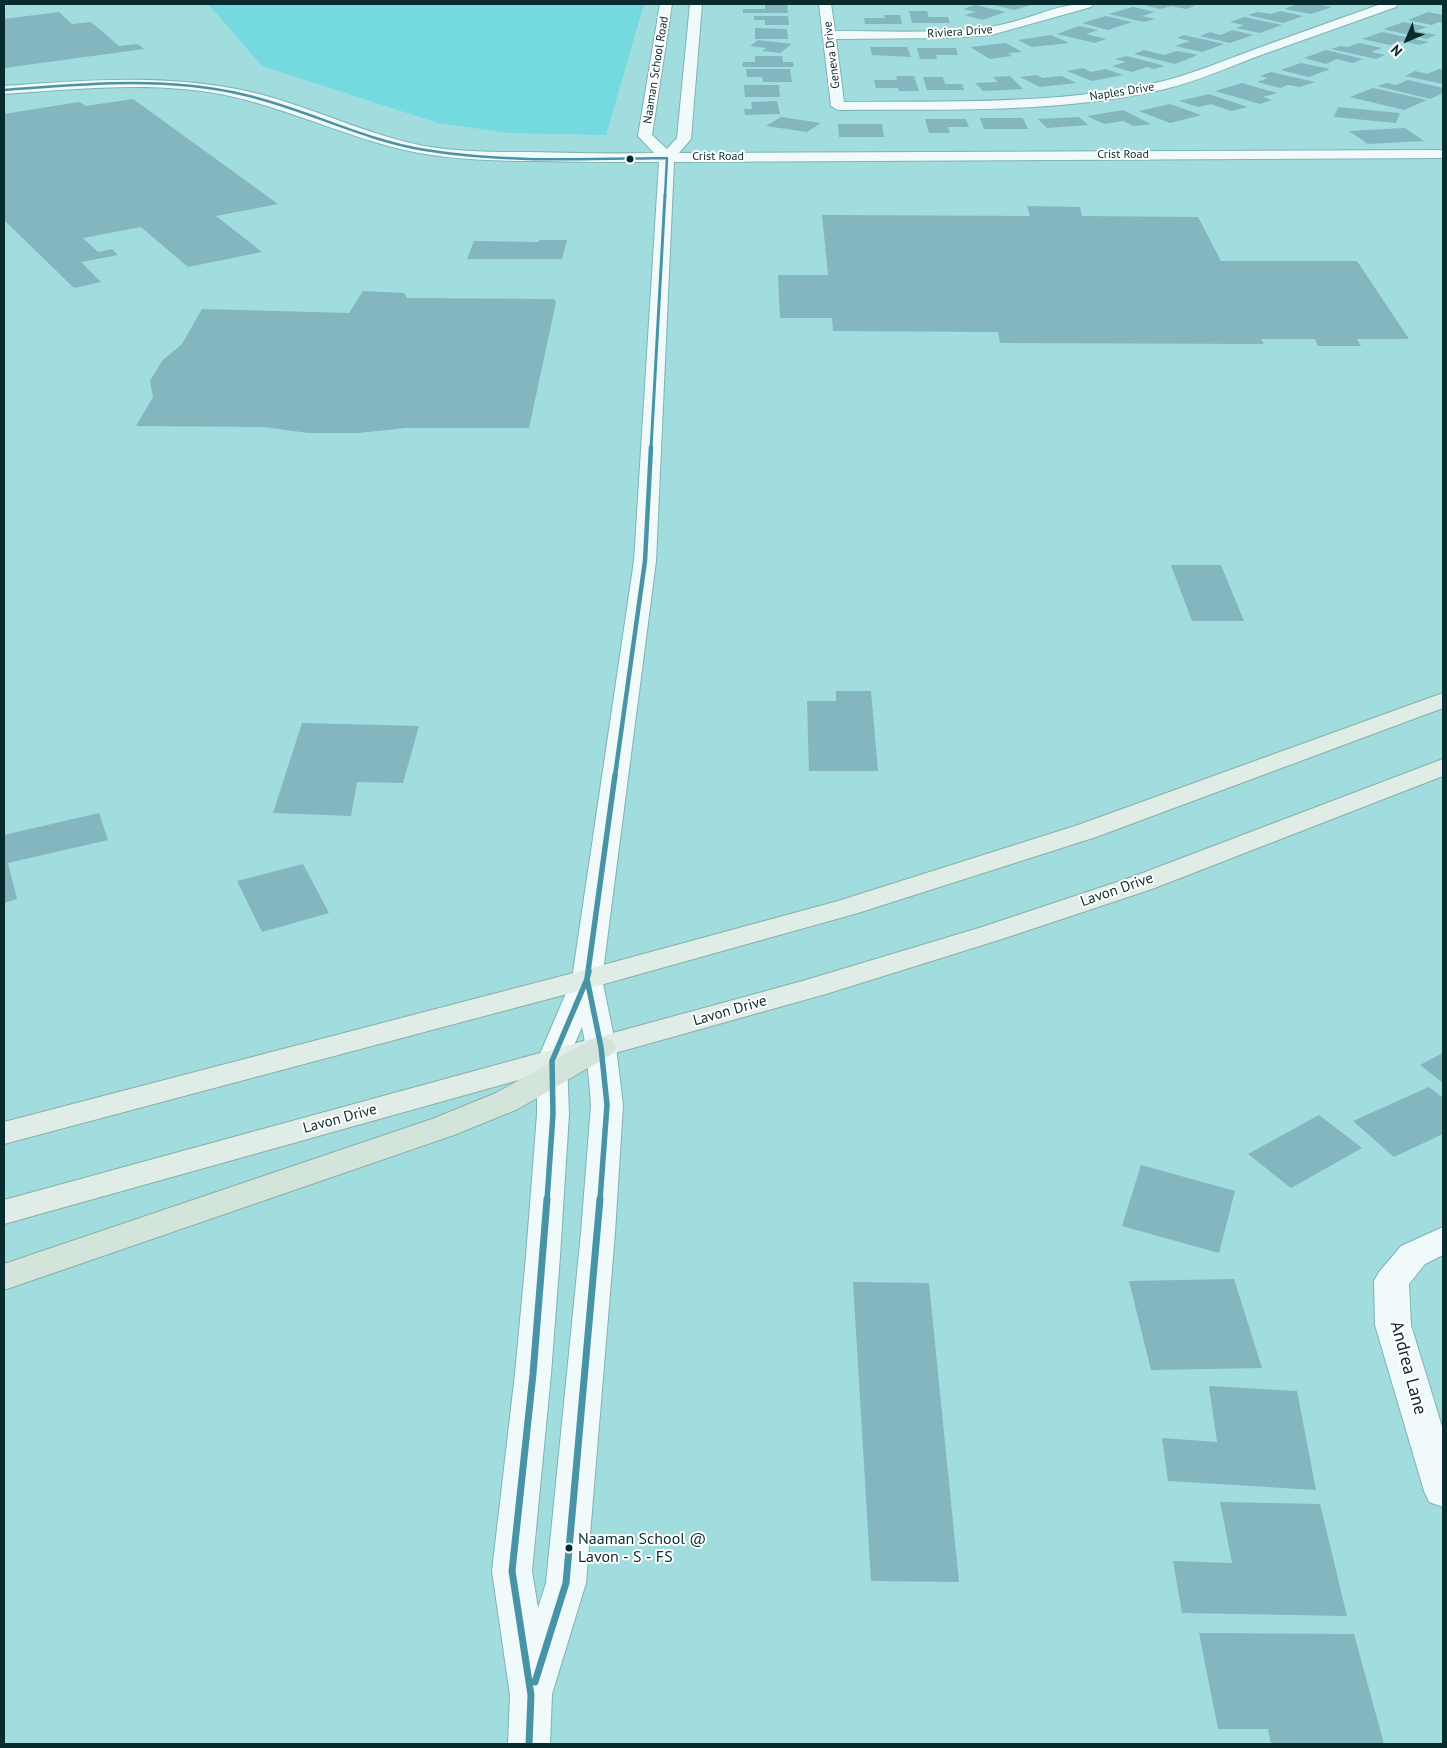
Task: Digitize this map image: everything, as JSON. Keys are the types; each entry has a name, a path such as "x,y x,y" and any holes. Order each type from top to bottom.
{"highway":[{"path":"4,1277 443,1127 507,1102 552,1069 601,1047"}],"main road":[{"path":"4,1133 588,979 848,906 1087,831 1443,700"},
{"name":"Lavon Drive","path":"601,1047 816,987 992,933 1142,882 1443,767"},
{"name":"Lavon Drive","path":"4,1212 552,1069"}],"street":[{"name":"Naaman School Road","path":"666,4 645,136 667,158"},
{"path":"529,1744 531,1695 512,1571 533,1374 553,1120 552,1069 588,979 645,561 667,158 684,139 696,4"},
{"name":"Geneva Drive","path":"826,4 838,106"},
{"name":"Riviera Drive","path":"830,35 947,34 991,31 1087,4"},
{"name":"Naples Drive","path":"838,106 1006,104 1082,98 1131,91 1163,85 1206,72 1392,4"},
{"name":"Crist Road","path":"4,90 80,84 175,84 231,92 272,102 346,129 389,142 425,150 476,156 667,158 1443,154"},
{"path":"531,1695 566,1583 598,1233 607,1114 601,1047 588,979"},
{"name":"Andrea Lane","path":"1443,1240 1413,1255 1391,1281 1393,1325 1443,1490"}],"shaded area":[{"path":"208,4 644,4 606,135 510,133 438,123 262,66"}],"building":[{"path":"765,4 787,4 788,13 743,13 743,9 765,9"},
{"path":"990,4 1034,4 1014,10"},
{"path":"1139,4 1184,4 1195,6 1186,9 1171,6 1160,9"},
{"path":"1298,4 1316,4 1332,7 1311,14 1284,9"},
{"path":"975,5 1006,12 982,20 964,15 976,12 963,9"},
{"path":"1133,7 1155,12 1142,16 1155,19 1144,22 1109,14"},
{"path":"909,11 927,11 929,17 948,17 950,23 912,23"},
{"path":"1280,11 1303,16 1283,23 1248,15 1258,12 1271,14"},
{"path":"59,12 72,24 91,22 119,46 138,44 144,49 4,68 4,19"},
{"path":"1428,12 1443,15 1443,23 1438,22 1432,25 1408,20"},
{"path":"884,15 900,15 902,24 865,24 864,18 885,18"},
{"path":"754,16 788,16 789,25 765,25 765,20 754,20"},
{"path":"1106,16 1132,22 1108,30 1082,23"},
{"path":"1244,17 1282,25 1260,33 1236,28 1244,25 1230,22"},
{"path":"1404,22 1427,27 1416,31 1436,35 1426,39 1383,29"},
{"path":"1079,26 1098,30 1086,34 1106,39 1095,43 1057,34"},
{"path":"755,28 787,29 788,39 755,39"},
{"path":"1233,30 1253,35 1230,43 1200,36 1210,32 1220,35"},
{"path":"1382,32 1429,42 1420,45 1401,41 1390,45 1362,39"},
{"path":"1051,35 1069,43 1032,47 1018,40"},
{"path":"1184,35 1224,44 1202,52 1175,46 1190,41 1177,38"},
{"path":"758,40 792,44 780,53 762,51 766,48 750,46"},
{"path":"1006,43 1022,52 1008,53 1012,56 990,59 970,47"},
{"path":"1359,43 1382,48 1371,52 1385,55 1376,59 1331,49 1340,46 1348,47"},
{"path":"870,47 907,47 911,57 872,55"},
{"path":"917,48 956,48 958,55 936,55 937,59 920,59"},
{"path":"1144,50 1164,55 1177,51 1198,55 1175,64 1134,54"},
{"path":"1326,50 1363,59 1353,63 1337,59 1326,64 1304,58"},
{"path":"755,56 782,56 783,62 793,62 794,67 742,67 743,62 755,62"},
{"path":"1127,56 1165,66 1154,69 1147,67 1132,72 1112,66 1126,62 1115,59"},
{"path":"1301,63 1330,69 1309,77 1280,70"},
{"path":"1083,68 1091,72 1106,69 1123,75 1092,81 1067,71"},
{"path":"746,69 790,69 792,82 763,82 762,77 747,77"},
{"path":"1439,69 1443,70 1443,84 1405,76 1415,71 1427,74"},
{"path":"1271,72 1315,82 1300,87 1288,85 1280,88 1257,82 1268,78 1260,76"},
{"path":"1036,75 1043,78 1062,76 1076,83 1040,87 1020,77"},
{"path":"896,76 914,76 919,91 899,91 898,88 876,88 874,80 897,80"},
{"path":"1010,76 1023,89 983,91 975,83 998,82 993,77"},
{"path":"923,77 943,77 945,84 962,84 964,90 927,90"},
{"path":"1408,80 1443,88 1443,93 1430,99 1377,86 1387,83 1396,85"},
{"path":"1242,83 1277,93 1263,97 1272,100 1260,104 1215,91"},
{"path":"744,85 779,85 780,97 745,97"},
{"path":"1373,88 1427,100 1404,110 1350,97"},
{"path":"1209,94 1248,107 1231,111 1211,104 1198,107 1179,101"},
{"path":"133,99 278,204 216,216 262,252 188,267 141,227 83,238 98,252 112,249 118,255 81,262 101,282 74,288 4,220 4,114 79,102 86,106"},
{"path":"777,101 780,114 745,115 744,109 752,109 751,102"},
{"path":"1170,104 1201,115 1170,123 1139,111"},
{"path":"1338,107 1400,113 1396,123 1334,117"},
{"path":"1123,110 1151,124 1134,126 1123,121 1104,124 1087,116"},
{"path":"781,117 821,123 807,132 766,126"},
{"path":"1079,117 1088,125 1047,128 1038,119"},
{"path":"980,118 1023,118 1028,129 984,129"},
{"path":"925,119 966,119 969,127 948,127 950,133 929,133"},
{"path":"838,124 882,124 884,137 839,137"},
{"path":"1405,128 1424,141 1368,144 1349,131"},
{"path":"1027,206 1080,207 1082,216 1198,217 1221,261 1357,261 1409,339 1357,339 1361,346 1318,346 1315,339 1261,339 1264,344 1000,343 998,332 833,331 832,318 780,318 778,275 828,275 822,215 1030,216"},
{"path":"539,240 567,240 562,259 467,259 474,241 539,242"},
{"path":"363,291 404,293 407,298 554,299 556,302 529,428 406,428 358,433 308,433 264,427 136,426 153,397 150,381 162,361 182,344 202,309 349,313"},
{"path":"1171,565 1221,565 1244,621 1192,621"},
{"path":"836,691 871,691 878,771 809,771 807,701 836,701"},
{"path":"302,723 419,726 403,783 357,782 351,816 273,813"},
{"path":"99,813 108,840 8,863 17,899 4,903 4,835"},
{"path":"303,864 329,913 262,932 237,881"},
{"path":"1443,1053 1443,1083 1420,1065"},
{"path":"1429,1087 1443,1098 1443,1134 1394,1157 1353,1121"},
{"path":"1319,1115 1362,1148 1291,1188 1248,1154"},
{"path":"1141,1165 1235,1191 1219,1253 1122,1226"},
{"path":"1234,1279 1262,1368 1151,1370 1129,1281"},
{"path":"853,1282 929,1283 959,1582 871,1581"},
{"path":"1209,1386 1297,1391 1316,1490 1168,1481 1162,1438 1217,1442"},
{"path":"1220,1502 1320,1504 1347,1616 1182,1613 1173,1561 1232,1563"},
{"path":"1199,1633 1354,1634 1384,1744 1271,1744 1268,1729 1218,1729"}],"transit line":[{"path":"4,90 125,83 185,85 215,89 268,101 379,139 425,150 516,159 667,158"},
{"path":"529,1744 531,1695 512,1571 533,1374 543,1256 553,1114 552,1061 587,979 645,561 667,158"},
{"path":"535,1682 566,1583 598,1233 607,1105 601,1047 587,979 589,971"}],"place":[{"name":"Naaman School @ Lavon - S - FS","path":"569,1548"}]}
